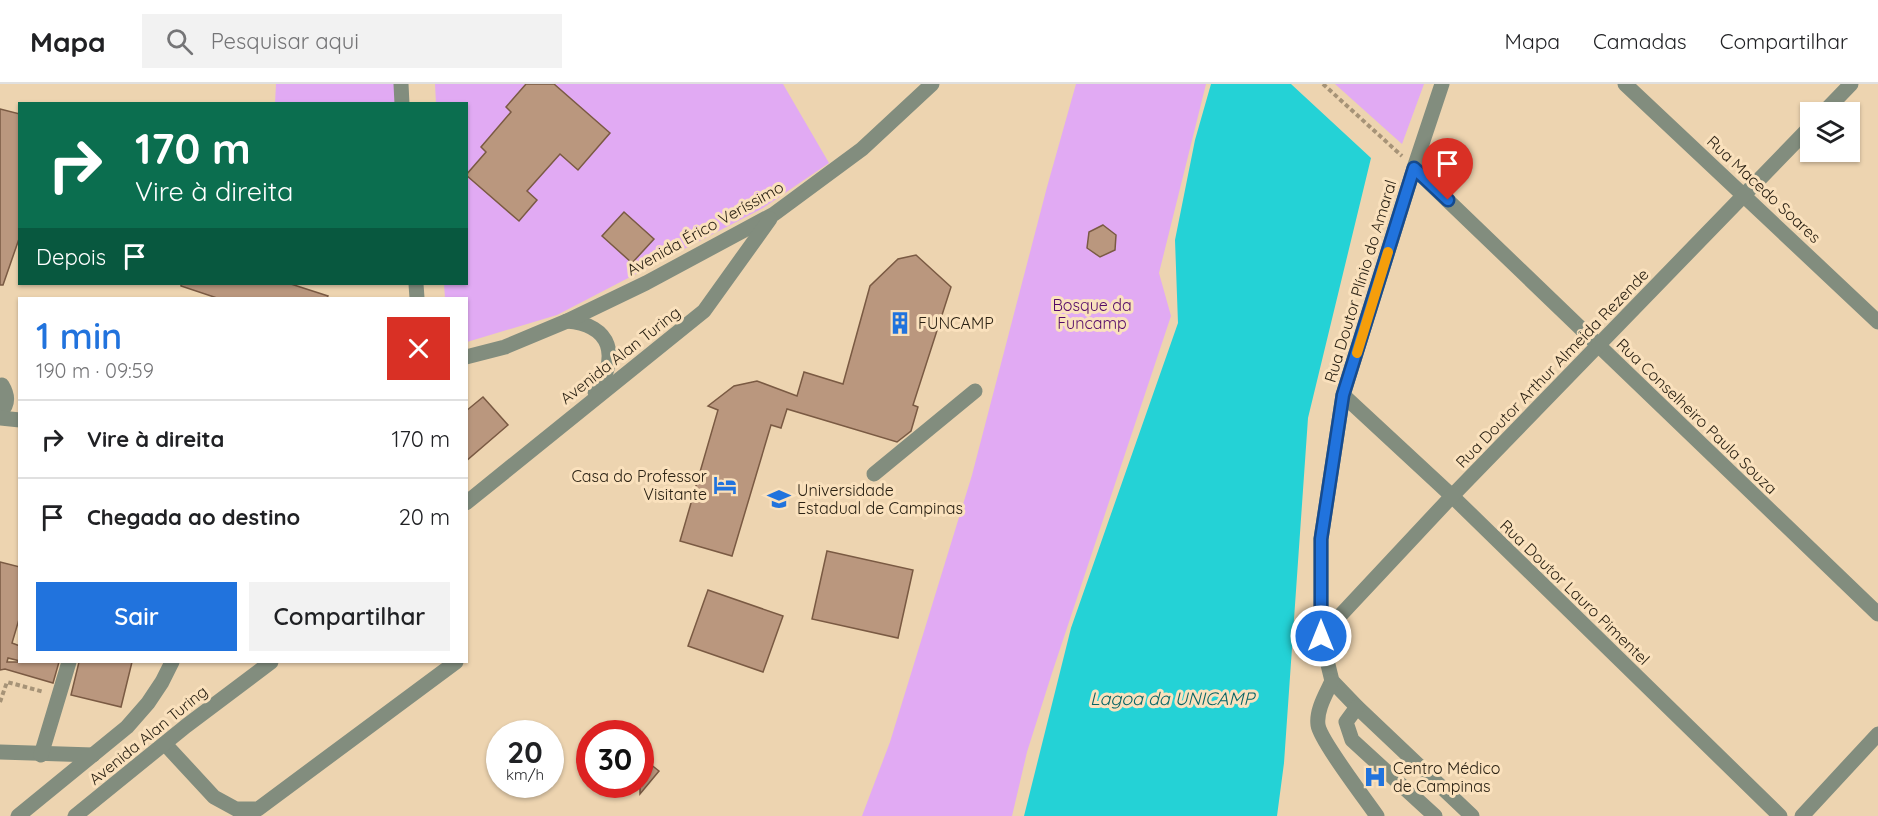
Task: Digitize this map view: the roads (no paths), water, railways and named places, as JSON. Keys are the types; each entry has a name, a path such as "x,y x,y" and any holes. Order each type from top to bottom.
{"street":[{"path":"401,84 402,102"},
{"name":"Avenida Érico Veríssimo","path":"468,356 505,347 567,321 646,284 774,214 862,149 932,84"},
{"name":"Rua Doutor Plínio do Amaral","path":"1332,681 1321,636 1321,539 1343,395 1442,84"},
{"name":"Rua Macedo Soares","path":"1625,84 1746,195 1878,322"},
{"path":"1834,102 1851,84"},
{"name":"Rua Doutor Arthur Almeida Rezende","path":"1321,636 1452,496 1800,138"},
{"name":"Rua Conselheiro Paula Souza","path":"1414,168 1878,614"},
{"name":"Avenida Alan Turing","path":"468,501 704,311 774,214"},
{"path":"567,321 582,322 593,327 605,337 609,350 609,365 605,379 587,404"},
{"path":"1,385 18,386"},
{"path":"0,413 7,404 7,393 1,385"},
{"path":"874,474 975,391"},
{"name":"Rua Doutor Lauro Pimentel","path":"1343,395 1452,496 1780,816"},
{"path":"0,418 18,420"},
{"path":"41,755 69,663"},
{"name":"Avenida Alan Turing","path":"18,816 127,727 148,703 172,663"},
{"name":"Avenida Alan Turing","path":"75,816 270,663"},
{"path":"165,744 214,797 236,809 258,809 455,663"},
{"path":"1377,816 1336,758 1318,727 1319,712 1332,681 1472,816"},
{"path":"1357,707 1346,722 1352,740 1435,816"},
{"path":"1802,816 1878,735"},
{"path":"0,752 93,755"}],"water":[{"name":"Lagoa da UNICAMP","path":"1211,84 1291,84 1371,158 1308,418 1284,763 1277,816 1024,816 1071,628 1178,323 1175,240 1195,140"}],"place":[{"name":"FUNCAMP","path":"900,323"},
{"name":"Casa do Professor Visitante","path":"725,485"},
{"name":"Universidade Estadual de Campinas","path":"779,499"},
{"name":"Centro Médico de Campinas","path":"1375,777"}],"park label":[{"name":"Bosque da Funcamp","path":"1092,314"}]}
